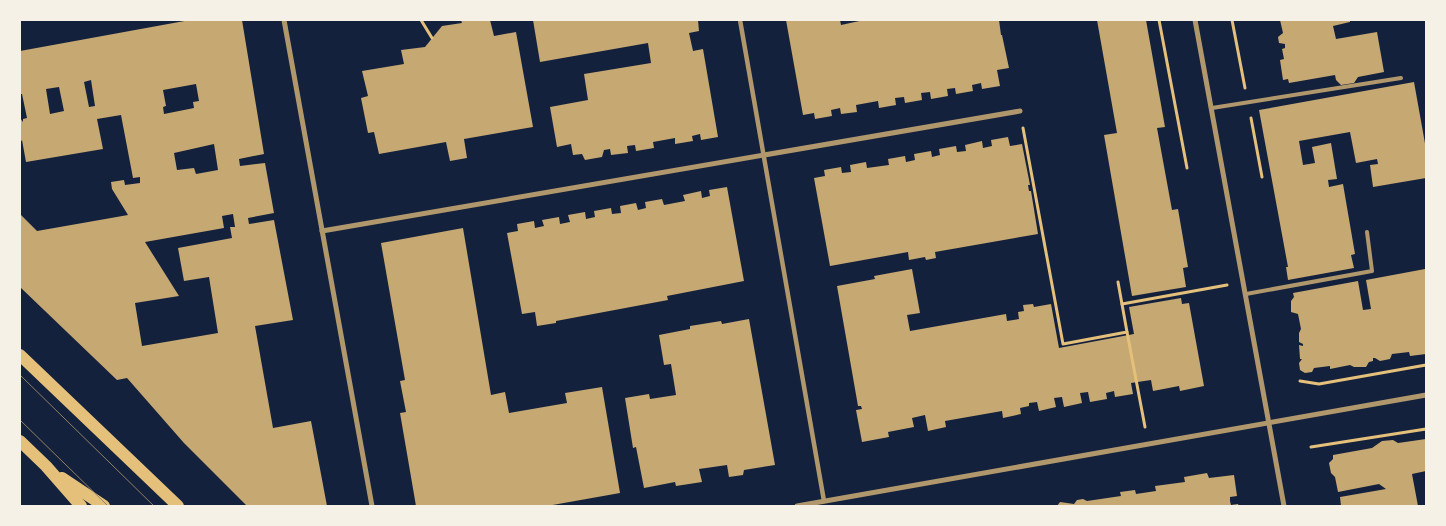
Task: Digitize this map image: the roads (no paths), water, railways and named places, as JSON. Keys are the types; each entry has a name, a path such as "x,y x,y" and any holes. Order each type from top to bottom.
{"main road":[{"path":"23,360 178,506"},
{"path":"20,441 46,466 81,506"},
{"path":"46,466 104,506"}],"street":[{"path":"284,20 372,506"},
{"path":"740,20 824,504"},
{"path":"1196,20 1284,506"},
{"path":"322,232 1020,110"},
{"path":"797,506 824,504 1426,395"}],"lane":[{"path":"1212,108 1401,78"},
{"path":"1246,294 1372,270 1367,232"}],"tram line":[{"path":"20,375 154,506"},
{"path":"20,420 108,506"}]}
